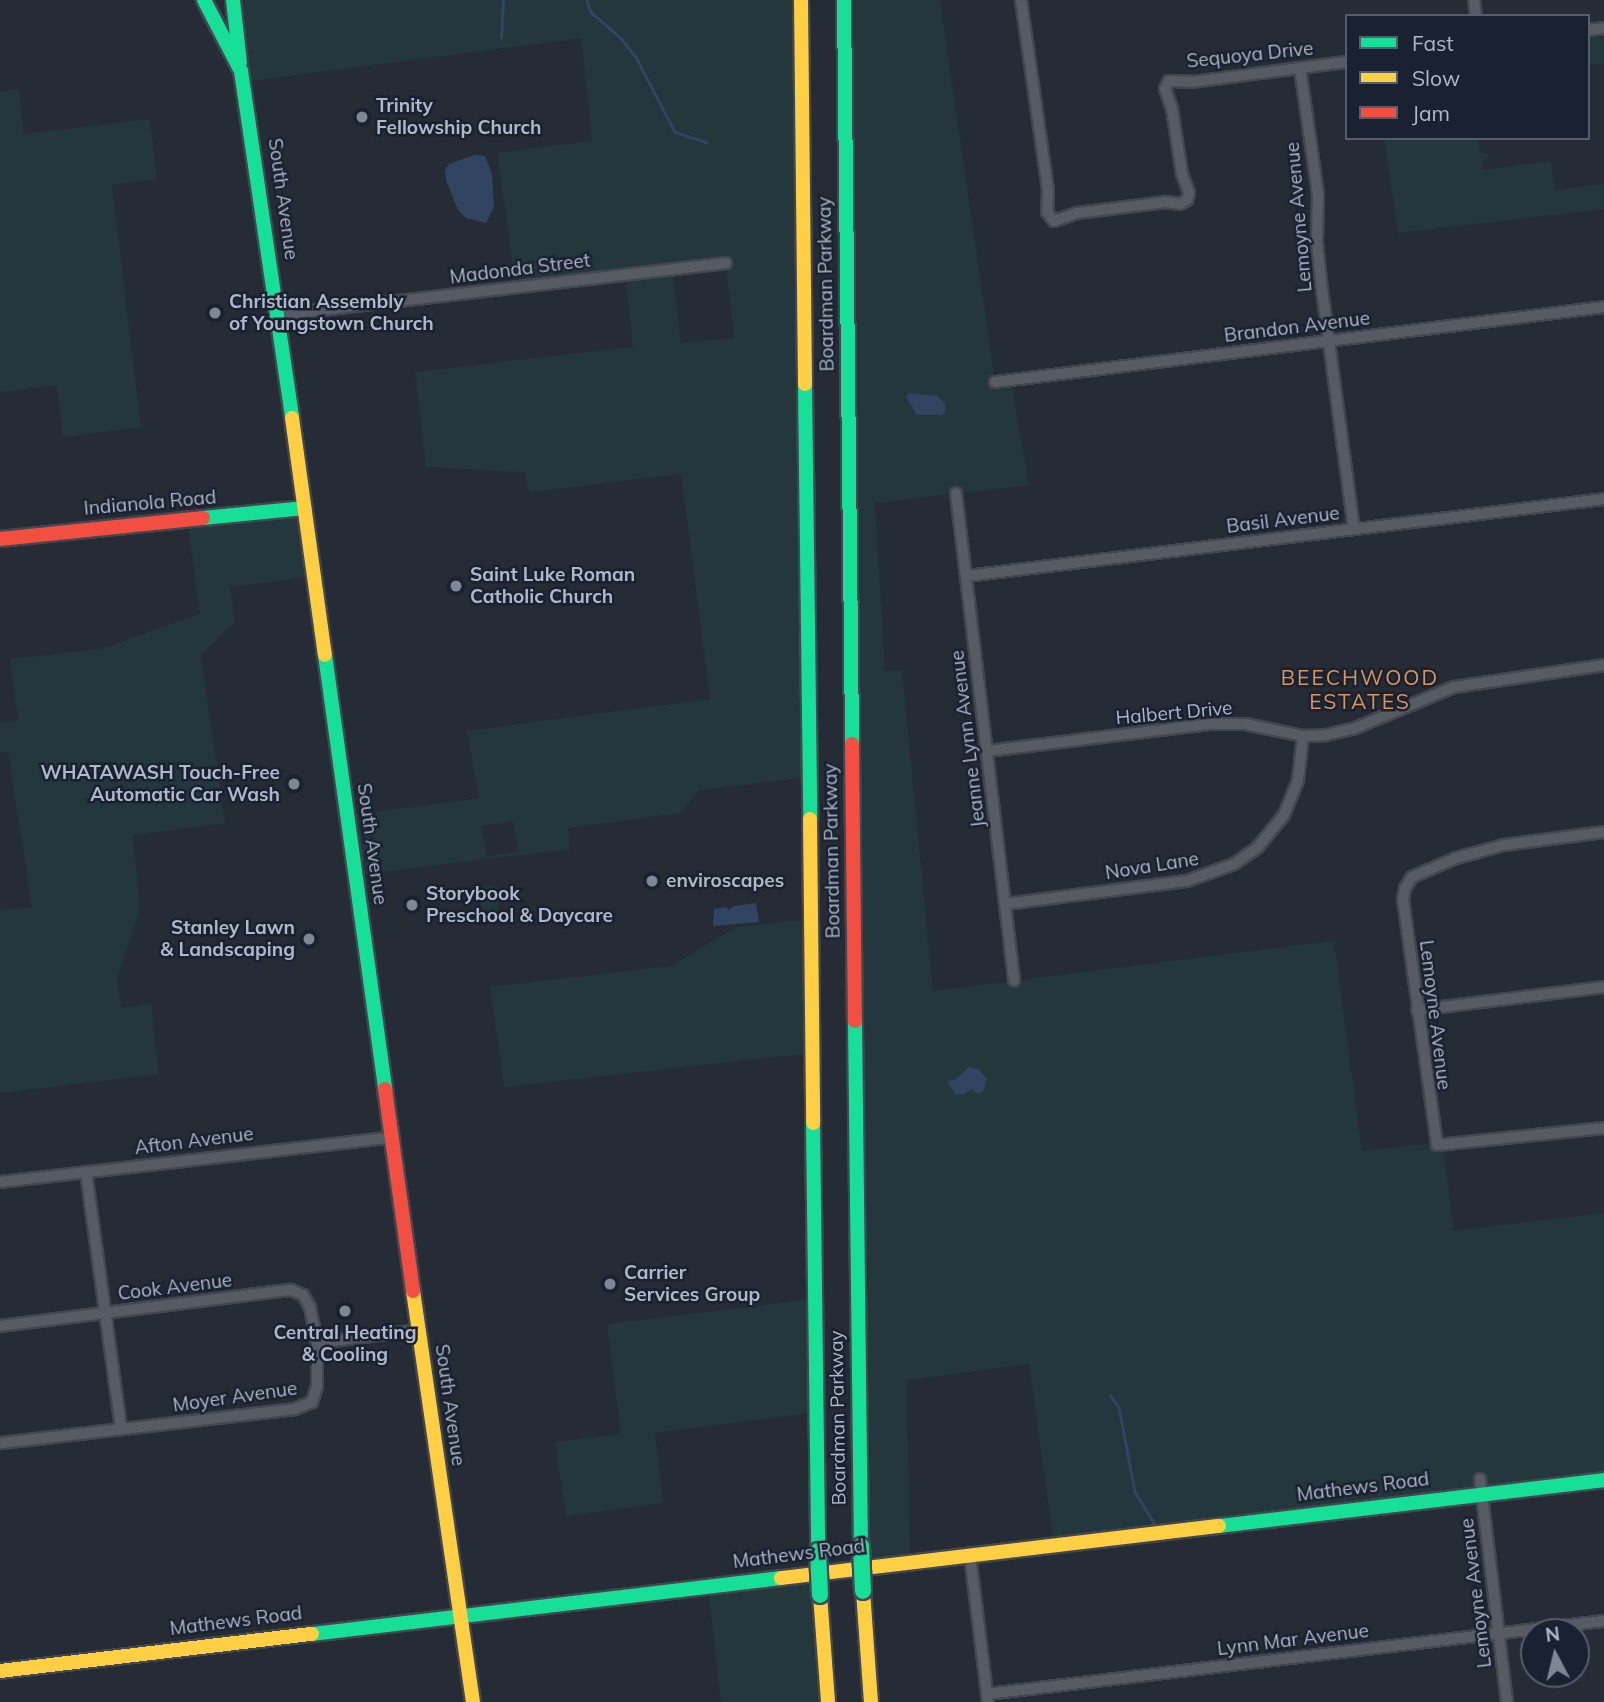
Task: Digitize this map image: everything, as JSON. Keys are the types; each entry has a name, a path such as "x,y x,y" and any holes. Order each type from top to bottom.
{"main road":[{"name":"South Avenue","path":"204,0 241,71 278,316 473,1702"},
{"path":"233,0 241,71"},
{"name":"Boardman Parkway","path":"801,0 818,1551 828,1702"},
{"name":"Boardman Parkway","path":"844,0 860,1546 871,1702"},
{"name":"Indianola Road","path":"0,539 304,508"},
{"name":"Mathews Road","path":"0,1671 970,1555 1481,1487 1604,1480"}],"street":[{"name":"Sequoya Drive","path":"1021,0 1048,189 1047,212 1051,219 1057,221 1077,213 1166,202 1180,204 1187,201 1189,193 1182,174 1172,109 1165,89 1169,81 1192,82 1345,62"},
{"name":"Lemoyne Avenue","path":"1300,68 1318,194 1317,243 1354,529"},
{"name":"Madonda Street","path":"278,316 726,263"},
{"name":"Brandon Avenue","path":"995,382 1604,307"},
{"name":"Jeanne Lynn Avenue","path":"956,493 1014,981"},
{"name":"Basil Avenue","path":"966,576 1604,499"},
{"name":"Halbert Drive","path":"987,751 1211,723 1245,724 1303,736 1353,729 1431,695 1478,681 1604,664"},
{"name":"Nova Lane","path":"1005,904 1187,881 1234,864 1258,847 1283,815 1298,780 1303,736"},
{"name":"Lemoyne Avenue","path":"1604,832 1478,851 1420,872 1405,888 1403,899 1437,1146 1604,1128"},
{"path":"1417,1010 1604,987"},
{"name":"Afton Avenue","path":"0,1182 392,1137"},
{"path":"86,1172 121,1429"},
{"name":"Cook Avenue","path":"0,1325 291,1290 300,1293 307,1300 317,1343"},
{"path":"317,1343 419,1330"},
{"name":"Moyer Avenue","path":"0,1443 305,1407 316,1395 317,1343"},
{"name":"Lemoyne Avenue","path":"1481,1487 1507,1702"},
{"path":"970,1555 987,1698"},
{"name":"Lynn Mar Avenue","path":"987,1698 1604,1621"}],"green space":[{"path":"233,0 801,0 809,777 700,790 679,813 568,828 570,849 355,875 347,816 479,798 467,731 710,699 681,474 529,492 525,472 426,467 415,372 633,347 625,274 516,287 497,153 592,141 581,38 243,82","holes":["726,264 734,338 681,343 672,269","513,821 518,851 487,857 481,826"]},
{"path":"844,0 940,0 995,382 1011,380 1029,485 875,503 885,671 902,670 933,991 1334,941 1362,1151 1435,1143 1443,1147 1454,1231 1604,1213 1604,1480 1054,1545 1029,1364 907,1380 910,1562 862,1567"},
{"path":"1590,37 1604,37 1604,64 1590,64"},
{"path":"19,89 24,134 150,119 157,179 112,185 141,427 63,437 57,385 0,392 0,92"},
{"path":"1384,140 1478,140 1480,153 1489,155 1486,160 1481,161 1483,170 1551,161 1555,190 1604,184 1604,209 1398,233"},
{"path":"305,508 316,576 230,587 235,622 201,655 225,823 133,835 140,909 117,978 121,1008 151,1004 159,1074 0,1093 0,910 32,907 8,752 0,752 0,723 18,720 10,659 101,649 200,614 187,521"},
{"path":"495,885 499,912 482,914 478,887"},
{"path":"811,919 812,1053 504,1087 490,987 671,966 736,927"},
{"path":"815,1299 816,1412 655,1433 663,1503 566,1516 555,1442 621,1434 607,1324"},
{"path":"819,1573 828,1702 721,1702 708,1587"}],"water":[{"path":"474,155 485,156 492,174 494,207 486,223 466,218 458,210 446,180 445,170 449,164"},
{"path":"908,393 937,396 945,403 945,412 942,415 917,415 906,397"},
{"path":"756,903 759,922 713,926 714,909 727,907 728,910 734,906"},
{"path":"969,1067 979,1069 987,1079 983,1092 977,1094 972,1089 962,1095 955,1094 947,1081 955,1080"}],"waterway":[{"path":"501,38 503,0"},
{"path":"587,0 591,12 621,38 636,57 675,132 706,142"},
{"path":"1110,1395 1119,1407 1135,1492 1154,1523"}],"traffic: fast":[{"path":"204,0 241,71 292,418"},
{"path":"233,0 240,63"},
{"path":"844,0 852,744"},
{"path":"805,384 810,819"},
{"path":"203,518 305,508"},
{"path":"325,655 385,1089"},
{"path":"855,1021 861,1546"},
{"path":"813,1123 818,1551"},
{"path":"1219,1526 1604,1480"},
{"path":"861,1546 863,1591"},
{"path":"818,1551 820,1595"},
{"path":"312,1634 781,1578"}],"traffic: slow":[{"path":"801,0 805,384"},
{"path":"292,418 325,655"},
{"path":"810,819 813,1123"},
{"path":"413,1291 473,1702"},
{"path":"781,1578 1219,1526"},
{"path":"863,1591 871,1702"},
{"path":"820,1595 828,1702"},
{"path":"0,1671 312,1634"}],"traffic: jam":[{"path":"0,539 203,518"},
{"path":"852,744 855,1021"},
{"path":"385,1089 413,1291"}],"place":[{"name":"Trinity Fellowship Church","path":"362,117"},
{"name":"Christian Assembly of Youngstown Church","path":"215,313"},
{"name":"Saint Luke Roman Catholic Church","path":"456,586"},
{"name":"WHATAWASH Touch-Free Automatic Car Wash","path":"294,784"},
{"name":"enviroscapes","path":"652,881"},
{"name":"Storybook Preschool & Daycare","path":"412,905"},
{"name":"Stanley Lawn & Landscaping","path":"309,939"},
{"name":"Carrier Services Group","path":"610,1284"},
{"name":"Central Heating & Cooling","path":"345,1311"}],"district":[{"name":"BEECHWOOD ESTATES","path":"1360,689"}]}
